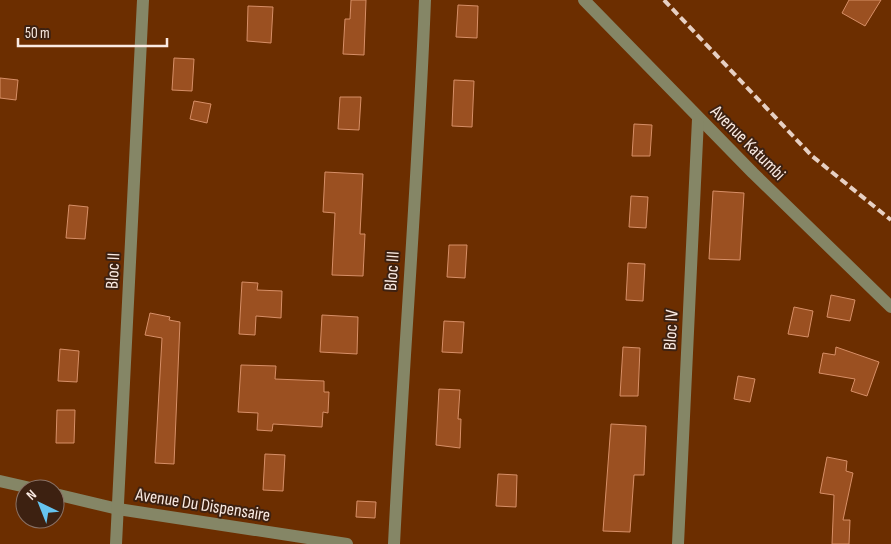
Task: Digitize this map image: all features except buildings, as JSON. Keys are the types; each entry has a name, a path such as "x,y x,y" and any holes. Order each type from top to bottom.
{"street":[{"name":"Bloc II","path":"116,544 143,0"},
{"name":"Bloc III","path":"394,544 425,0"},
{"name":"Avenue Katumbi","path":"584,0 698,119 891,307"},
{"name":"Bloc IV","path":"678,544 698,119"},
{"path":"0,481 15,484"},
{"name":"Avenue Du Dispensaire","path":"65,496 118,509 347,544"}],"railway":[{"path":"664,0 812,156 891,220"}]}
